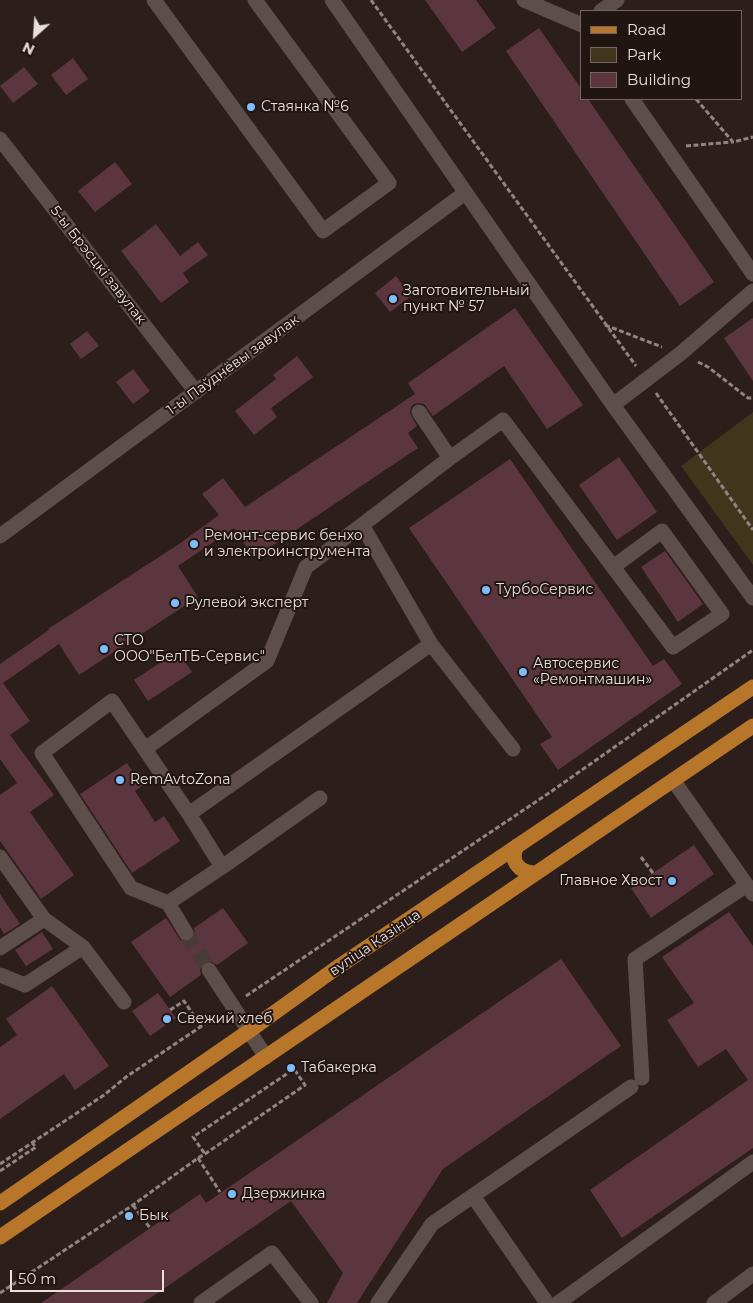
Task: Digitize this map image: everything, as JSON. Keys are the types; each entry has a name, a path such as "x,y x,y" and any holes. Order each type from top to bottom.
{"main road":[{"name":"вуліца Казінца","path":"0,1204 335,969 753,687"},
{"path":"0,1237 753,726"},
{"path":"518,846 514,852 514,860 518,867 524,871 534,873"}],"street":[{"path":"157,1 323,231 388,183 255,0"},
{"path":"332,0 613,405 753,598"},
{"path":"524,0 580,24"},
{"path":"602,10 617,0"},
{"path":"633,100 753,274"},
{"name":"5-ы Брэсцкі завулак","path":"0,139 196,392"},
{"name":"1-ы Паўднёвы завулак","path":"0,536 465,193"},
{"path":"613,405 647,381 753,291"},
{"path":"419,412 450,458"},
{"path":"145,749 267,661 306,567 450,458 504,420 613,567 673,647 722,614 662,531 613,567"},
{"path":"362,525 431,644 513,749"},
{"path":"189,814 431,644"},
{"path":"186,933 168,903 131,888 42,753 112,701 189,814 222,867"},
{"path":"378,1303 432,1224 637,1082 635,959 750,889 673,780"},
{"path":"168,903 320,798"},
{"path":"0,857 44,919 82,947 124,1002"},
{"path":"0,948 44,919"},
{"path":"0,975 25,985 82,947"},
{"path":"209,970 266,1057"},
{"path":"558,1303 753,1162"},
{"path":"473,1196 547,1303"},
{"path":"201,1303 272,1253 310,1303"},
{"path":"714,1303 753,1274"}],"path":[{"path":"371,0 753,530"},
{"path":"697,100 733,142"},
{"path":"666,147 733,142 753,137"},
{"path":"0,1164 104,1095 126,1077 549,793 753,650"},
{"path":"641,857 653,873"},
{"path":"170,1010 184,1001 202,1026"},
{"path":"0,1293 133,1205 305,1085 294,1069 193,1137 204,1154"},
{"path":"0,1171 36,1147 32,1143"},
{"path":"198,1158 220,1192"},
{"path":"133,1205 150,1228"}],"green space":[{"path":"753,412 753,565 681,466"}],"building":[{"path":"425,0 476,0 496,28 462,52"},
{"path":"539,28 580,87 580,100 589,100 714,282 680,306 506,51"},
{"path":"73,58 88,79 66,95 51,75"},
{"path":"24,67 38,84 13,103 0,86"},
{"path":"115,162 132,184 95,212 78,191"},
{"path":"156,224 180,256 198,242 208,255 183,273 189,282 161,303 121,251"},
{"name":"Заготовительный пункт № 57","path":"396,276 411,296 390,312 375,293"},
{"path":"515,308 583,405 547,429 504,366 433,416 424,404 414,404 411,407 410,413 417,426 408,433 418,448 254,558 234,528 178,566 198,597 79,675 59,644 3,683 30,721 10,735 54,795 30,812 74,875 41,899 0,841 0,795 17,783 0,759 0,664 48,629 179,544 219,515 202,494 223,478 245,507 415,394 408,383"},
{"path":"753,318 753,381 724,338"},
{"path":"87,331 99,346 81,359 70,344"},
{"path":"297,356 313,377 271,408 277,417 254,435 235,411 276,379 273,375"},
{"path":"133,369 150,391 133,404 116,382"},
{"path":"619,457 657,512 617,540 579,485"},
{"path":"510,459 653,666 664,659 682,684 558,770 540,744 552,737 409,528"},
{"path":"665,551 703,604 678,622 641,567"},
{"path":"178,651 192,672 148,701 134,680"},
{"path":"127,763 142,786 135,791 155,822 164,816 180,841 132,873 80,794"},
{"name":"Главное Хвост","path":"694,845 714,874 651,918 631,888"},
{"path":"0,894 20,924 4,934 0,927"},
{"path":"223,908 248,943 217,965 209,961 203,962 200,970 201,975 170,997 131,942 166,918 181,941 190,941 195,933 194,928"},
{"path":"729,912 753,946 753,1148 622,1238 590,1190 748,1080 726,1049 698,1067 667,1020 694,1003 662,957"},
{"path":"42,932 53,949 26,966 15,950"},
{"path":"561,959 621,1046 443,1169 357,1303 327,1303 343,1273 291,1201 143,1303 41,1303 200,1194 206,1203"},
{"path":"52,986 109,1066 75,1090 64,1074 0,1119 0,1047 17,1035 6,1019"},
{"path":"158,993 176,1018 150,1036 132,1011"}],"tunnel":[{"path":"186,933 209,970"}],"place":[{"name":"Стаянка №6","path":"251,107"},
{"name":"Заготовительный пункт № 57","path":"393,299"},
{"name":"Ремонт-сервис бенхо и электроинструмента","path":"194,544"},
{"name":"ТурбоСервис","path":"486,590"},
{"name":"Рулевой эксперт","path":"175,603"},
{"name":"СТО ООО\"БелТБ-Сервис\"","path":"104,649"},
{"name":"Автосервис «Ремонтмашин»","path":"523,672"},
{"name":"RemAvtoZona","path":"120,780"},
{"name":"Главное Хвост","path":"672,881"},
{"name":"Свежий хлеб","path":"167,1019"},
{"name":"Табакерка","path":"291,1068"},
{"name":"Дзержинка","path":"232,1194"},
{"name":"Бык","path":"129,1216"}]}
